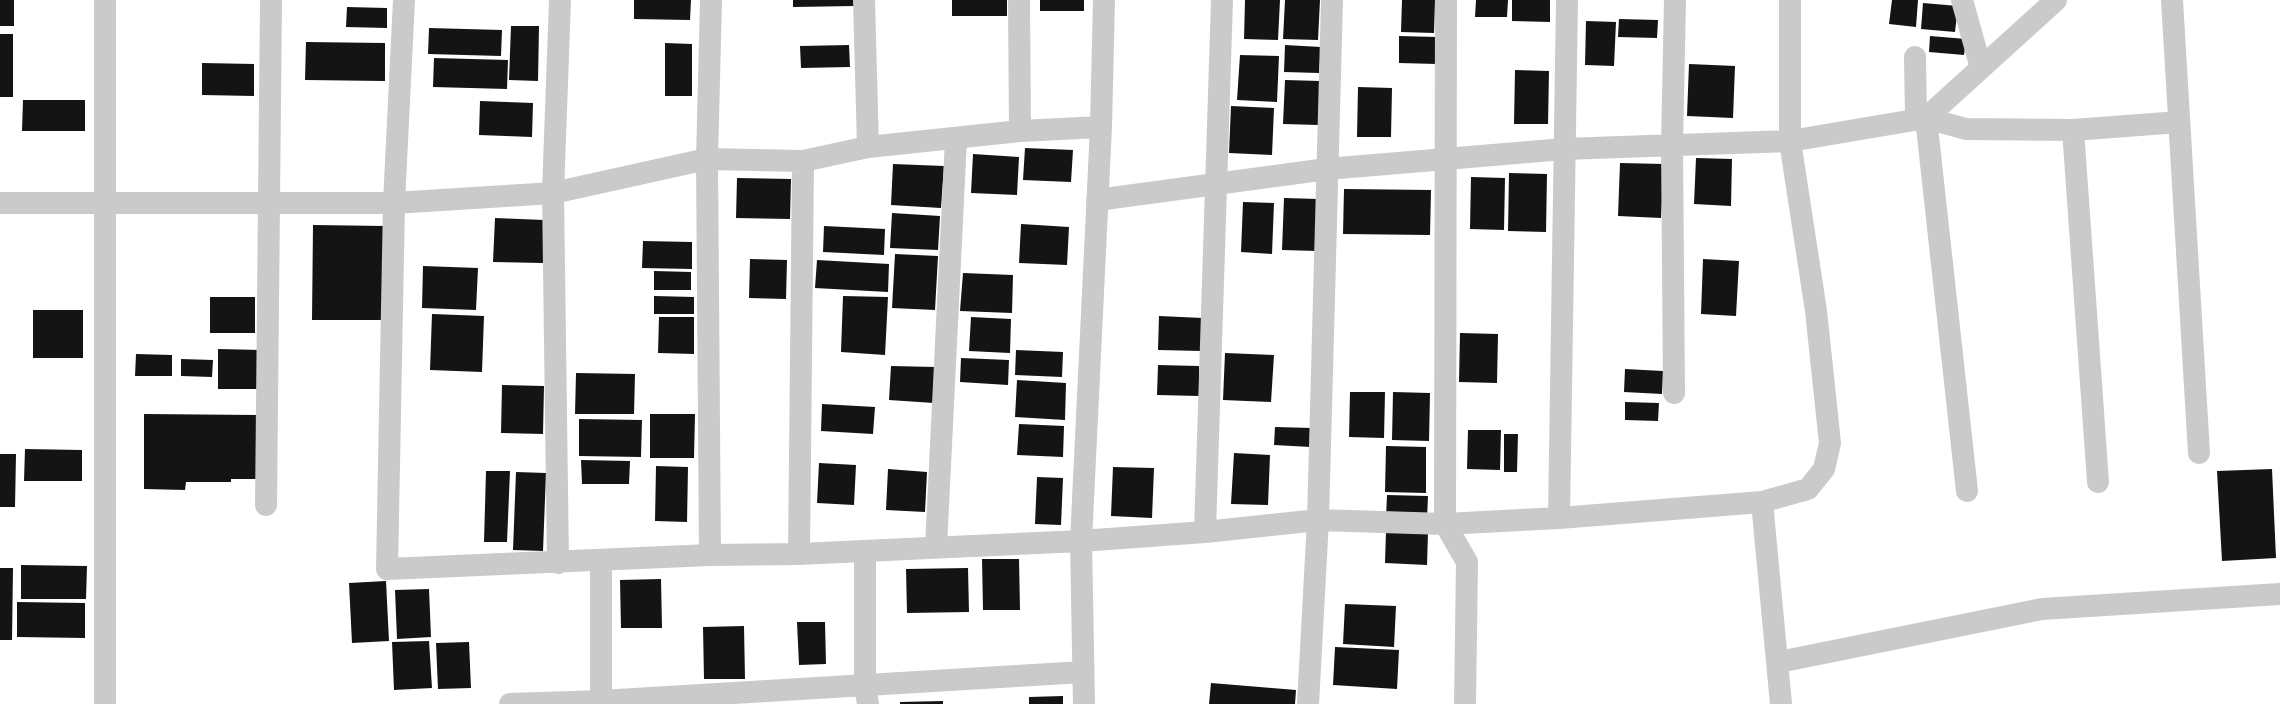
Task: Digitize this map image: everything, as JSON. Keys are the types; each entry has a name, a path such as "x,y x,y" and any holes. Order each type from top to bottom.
{"street":[{"path":"105,0 105,704"},
{"path":"266,505 271,0"},
{"path":"404,0 394,203 387,569 710,555 799,554 1081,541 1205,532 1318,520 1445,524 1558,518 1762,502 1808,489 1824,469 1830,443 1816,311 1790,141 1790,0"},
{"path":"558,562 553,193 560,0"},
{"path":"710,555 707,159 711,0"},
{"path":"864,0 868,147"},
{"path":"1019,0 1020,131"},
{"path":"1084,704 1081,541 1101,127 1104,0"},
{"path":"1205,532 1214,184 1222,0"},
{"path":"1308,704 1318,520 1332,0"},
{"path":"1446,0 1445,524 1466,562 1465,704"},
{"path":"1558,518 1568,0"},
{"path":"1674,392 1672,145 1675,0"},
{"path":"1962,0 1981,68"},
{"path":"1921,118 1981,68 2056,0"},
{"path":"2172,0 2199,453"},
{"path":"1915,57 1921,118 1967,491"},
{"path":"1097,200 1327,169 1564,149 1790,141 1921,118 1966,129 2073,130 2179,122"},
{"path":"0,203 394,203 553,193 707,159 803,161 868,147 956,139 1020,131 1101,127"},
{"path":"2073,130 2098,482"},
{"path":"936,547 956,139"},
{"path":"799,554 803,161"},
{"path":"1762,502 1779,662 1781,704"},
{"path":"865,550 867,695"},
{"path":"601,560 601,703"},
{"path":"1779,662 2042,609 2280,594"},
{"path":"510,704 601,703 867,695 1083,672"}],"building":[{"path":"0,0 14,0 14,26 0,26"},
{"path":"634,0 691,0 690,20 634,19"},
{"path":"793,0 854,0 854,6 793,7"},
{"path":"952,0 1007,0 1007,16 952,16"},
{"path":"1040,0 1084,0 1084,11 1040,11"},
{"path":"1245,0 1280,0 1278,40 1244,39"},
{"path":"1285,0 1320,0 1318,40 1283,39"},
{"path":"1402,0 1435,0 1434,33 1401,32"},
{"path":"1476,0 1508,0 1507,17 1475,17"},
{"path":"1512,0 1550,0 1550,22 1512,21"},
{"path":"1892,0 1918,0 1916,27 1889,24"},
{"path":"1923,3 1958,6 1955,32 1921,29"},
{"path":"347,7 387,8 387,28 346,27"},
{"path":"1619,19 1658,20 1657,38 1618,37"},
{"path":"1586,21 1616,22 1614,66 1585,65"},
{"path":"511,26 539,26 538,81 509,80"},
{"path":"429,28 502,30 501,56 428,54"},
{"path":"0,34 13,34 13,97 0,97"},
{"path":"1399,36 1437,37 1437,64 1399,63"},
{"path":"1930,36 1966,39 1964,55 1929,52"},
{"path":"306,42 385,43 385,81 305,80"},
{"path":"665,43 692,44 692,96 665,96"},
{"path":"849,45 850,67 801,68 800,46"},
{"path":"1285,45 1321,47 1319,73 1284,72"},
{"path":"1240,55 1279,56 1277,102 1237,100"},
{"path":"434,58 508,60 507,89 433,87"},
{"path":"202,63 254,64 254,96 202,95"},
{"path":"1689,64 1735,66 1733,118 1687,116"},
{"path":"1515,70 1549,71 1548,124 1514,124"},
{"path":"1285,80 1320,81 1319,125 1283,124"},
{"path":"1358,87 1392,88 1391,137 1357,137"},
{"path":"23,100 85,100 85,131 22,131"},
{"path":"480,101 533,103 532,137 479,135"},
{"path":"1231,106 1274,108 1272,155 1229,153"},
{"path":"1025,148 1073,150 1071,182 1023,180"},
{"path":"973,154 1019,157 1017,195 971,193"},
{"path":"1696,158 1732,159 1731,206 1694,204"},
{"path":"1620,163 1664,164 1661,218 1618,216"},
{"path":"893,164 944,166 941,208 891,205"},
{"path":"1509,173 1547,174 1546,232 1508,231"},
{"path":"1471,177 1505,178 1504,230 1470,229"},
{"path":"737,178 791,179 790,219 736,218"},
{"path":"1344,189 1431,190 1430,235 1343,234"},
{"path":"1284,198 1319,199 1317,251 1282,250"},
{"path":"1243,202 1274,203 1272,254 1241,252"},
{"path":"892,213 940,216 938,250 890,248"},
{"path":"495,218 544,220 543,263 493,262"},
{"path":"1021,224 1069,227 1067,265 1019,263"},
{"path":"313,225 385,226 383,320 312,320"},
{"path":"824,226 885,229 884,255 823,252"},
{"path":"643,241 692,242 692,269 642,268"},
{"path":"895,254 938,256 935,310 892,308"},
{"path":"750,259 787,260 786,299 749,298"},
{"path":"1703,259 1739,261 1736,316 1701,314"},
{"path":"817,260 889,264 888,292 815,288"},
{"path":"423,266 478,268 476,310 422,308"},
{"path":"654,271 691,272 691,290 654,290"},
{"path":"963,273 1013,275 1012,313 960,311"},
{"path":"654,296 694,297 694,314 654,314"},
{"path":"843,296 888,297 885,355 841,352"},
{"path":"210,297 255,297 255,333 210,333"},
{"path":"33,310 83,310 83,358 33,358"},
{"path":"432,314 484,316 482,372 430,370"},
{"path":"1159,316 1203,318 1202,351 1158,350"},
{"path":"659,317 694,317 694,354 658,353"},
{"path":"971,317 1011,319 1010,353 969,351"},
{"path":"1460,333 1498,334 1497,383 1459,382"},
{"path":"218,349 261,350 260,389 218,389"},
{"path":"1016,350 1063,352 1062,377 1015,375"},
{"path":"1225,353 1274,355 1271,402 1223,400"},
{"path":"136,354 172,355 172,376 135,376"},
{"path":"961,358 1009,360 1008,385 960,382"},
{"path":"181,359 213,360 212,377 181,376"},
{"path":"1158,365 1199,366 1199,396 1157,395"},
{"path":"891,366 936,367 934,403 889,400"},
{"path":"1625,369 1663,371 1662,394 1624,392"},
{"path":"576,373 635,374 634,414 575,414"},
{"path":"1017,380 1066,383 1065,420 1015,417"},
{"path":"502,385 544,386 543,434 501,433"},
{"path":"1350,392 1385,392 1384,438 1349,437"},
{"path":"1393,392 1430,393 1429,441 1392,440"},
{"path":"1625,402 1659,403 1658,421 1625,420"},
{"path":"822,404 875,407 873,434 821,431"},
{"path":"144,414 256,415 256,479 231,479 231,482 186,482 185,490 144,489"},
{"path":"650,414 695,414 694,458 650,458"},
{"path":"579,419 642,420 641,457 579,456"},
{"path":"1019,424 1064,426 1063,457 1017,455"},
{"path":"1275,427 1312,428 1311,447 1274,445"},
{"path":"1468,430 1501,430 1500,470 1467,469"},
{"path":"1504,434 1518,434 1517,472 1504,472"},
{"path":"1386,446 1426,447 1426,493 1385,492"},
{"path":"25,449 82,450 82,481 24,481"},
{"path":"1234,453 1270,455 1268,505 1231,504"},
{"path":"0,454 16,454 15,507 0,507"},
{"path":"581,460 630,461 629,484 582,484"},
{"path":"819,463 856,465 854,505 817,503"},
{"path":"656,466 688,467 687,522 655,521"},
{"path":"1113,467 1154,468 1152,518 1111,516"},
{"path":"888,469 927,472 925,512 886,510"},
{"path":"2272,469 2276,558 2222,561 2217,471"},
{"path":"486,471 510,471 507,542 484,542"},
{"path":"516,472 546,473 543,551 513,550"},
{"path":"1037,477 1063,478 1061,525 1035,524"},
{"path":"1387,495 1428,496 1427,519 1386,518"},
{"path":"1386,531 1428,532 1427,565 1385,563"},
{"path":"982,559 1019,559 1020,610 983,610"},
{"path":"21,565 87,566 86,599 21,599"},
{"path":"0,568 13,568 12,640 0,640"},
{"path":"968,568 969,612 907,613 906,569"},
{"path":"661,579 662,628 621,628 620,580"},
{"path":"386,581 389,641 352,643 349,583"},
{"path":"429,589 431,637 397,639 395,590"},
{"path":"17,602 85,603 85,638 17,637"},
{"path":"1345,604 1396,606 1394,647 1343,644"},
{"path":"797,622 825,622 826,664 799,665"},
{"path":"744,626 745,679 704,679 703,627"},
{"path":"429,641 432,688 394,690 392,642"},
{"path":"469,642 471,688 438,689 436,643"},
{"path":"1335,647 1399,650 1397,689 1333,685"},
{"path":"1211,683 1296,690 1295,704 1209,704"},
{"path":"1063,696 1063,704 1029,704 1029,697"},
{"path":"943,701 943,704 900,704 900,702"}]}
